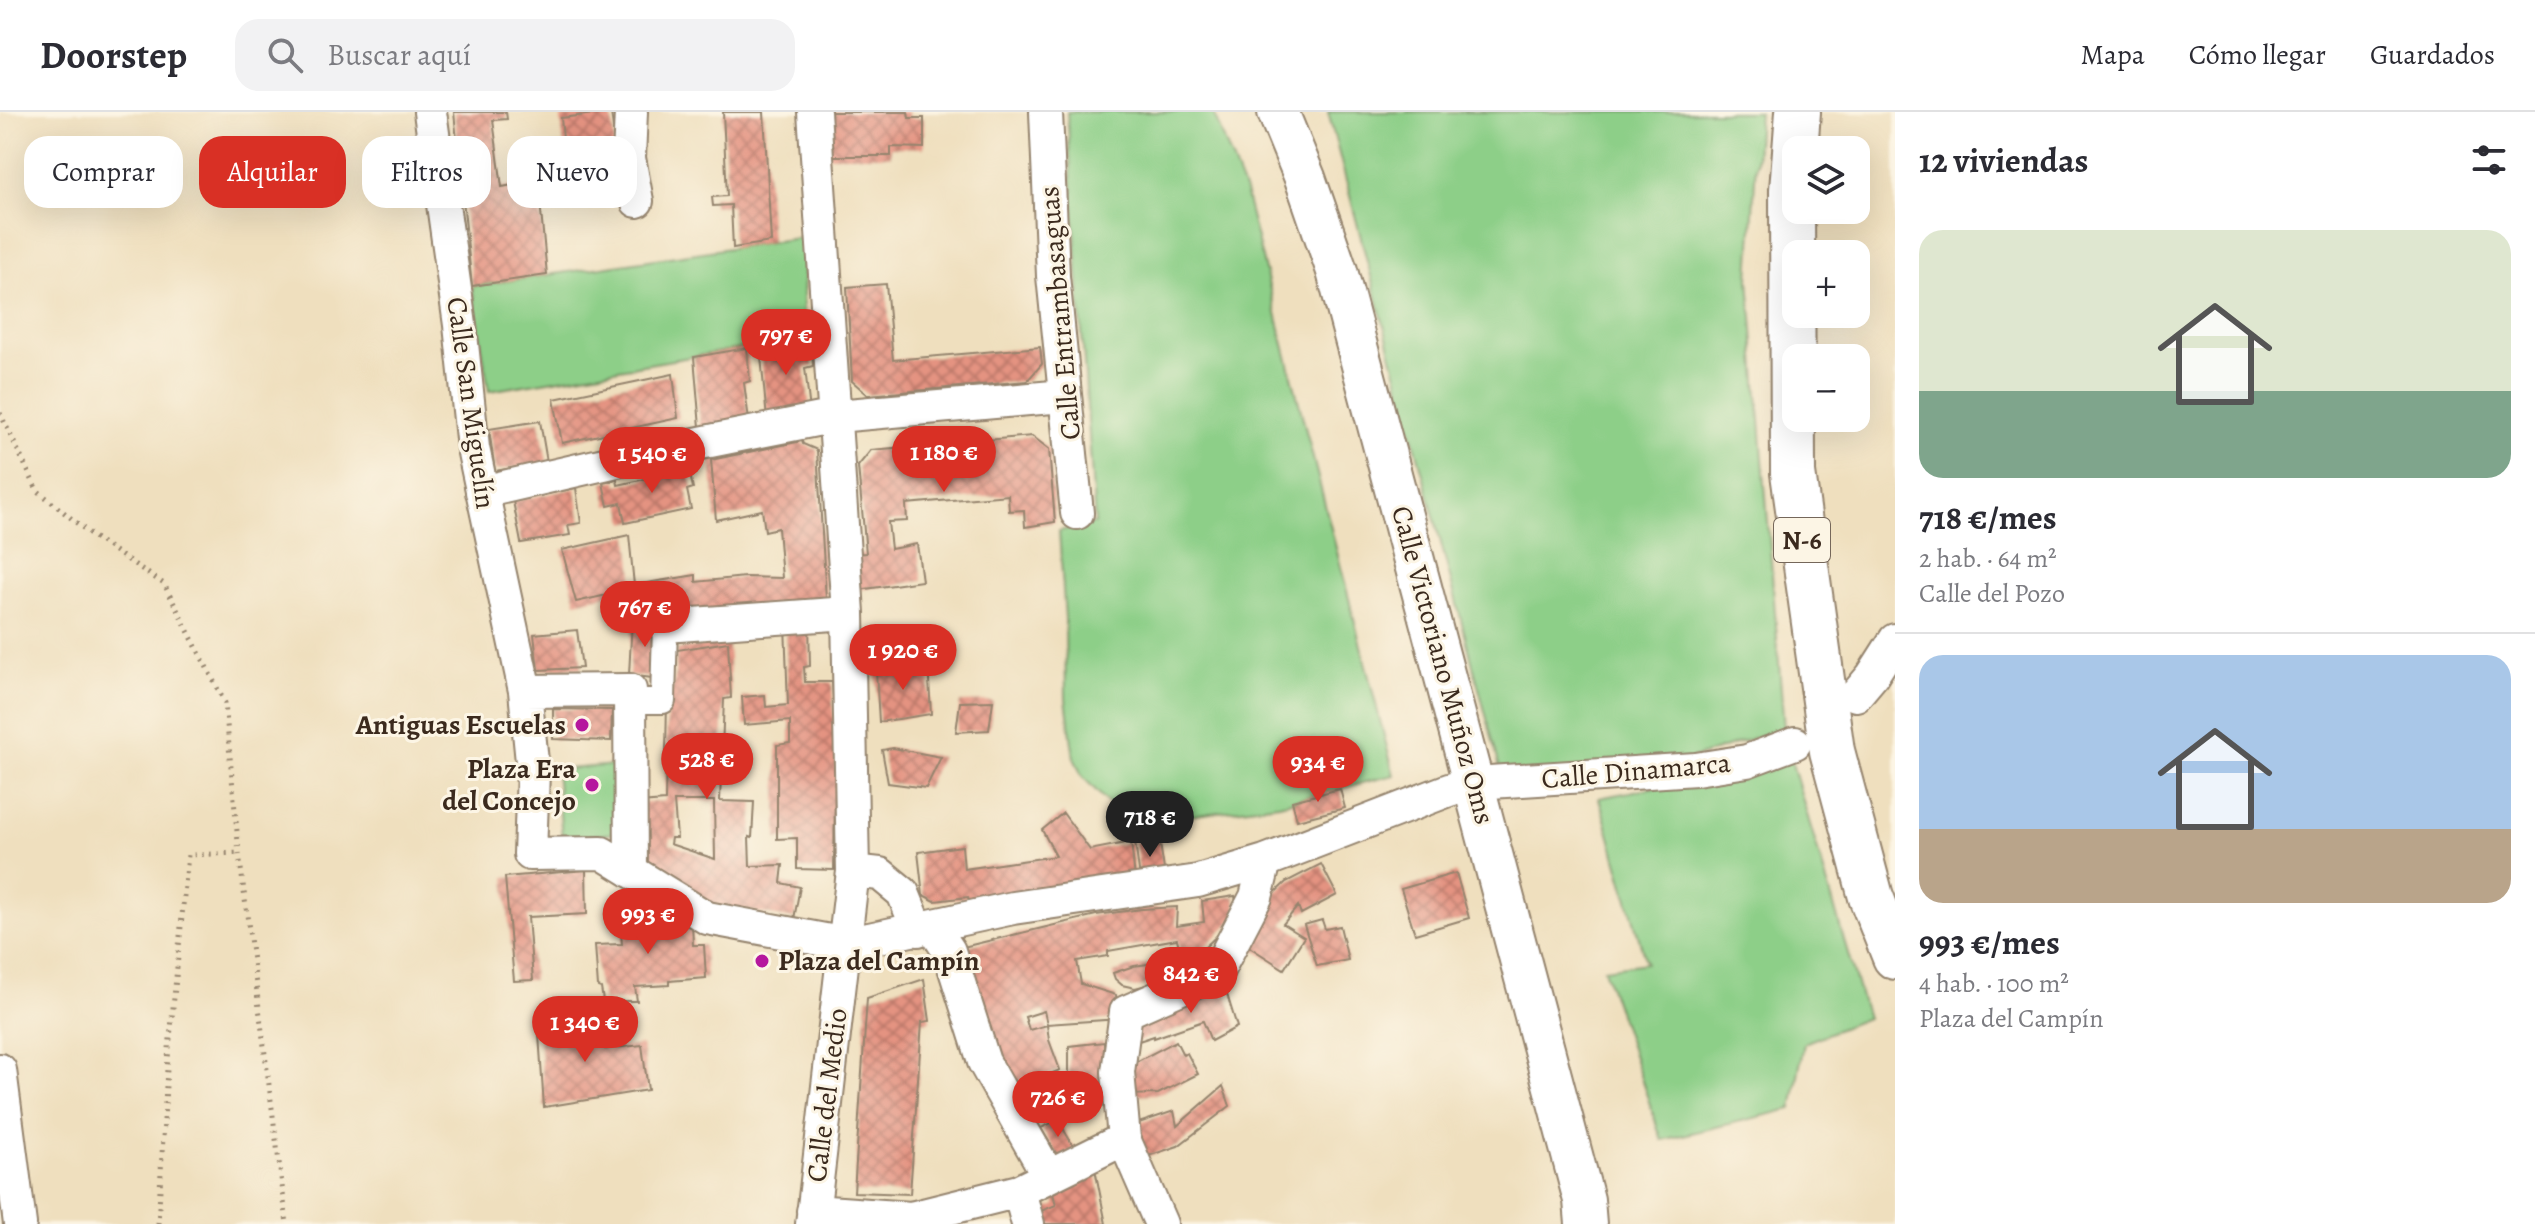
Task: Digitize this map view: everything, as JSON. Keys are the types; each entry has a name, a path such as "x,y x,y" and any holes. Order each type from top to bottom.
{"highway":[{"name":"N-6","path":"1798,112 1792,190 1793,473 1832,751 1871,897 1895,957"}],"street":[{"name":"Calle San Miguelín","path":"430,112 460,325 473,448 525,691"},
{"path":"630,136 631,112"},
{"name":"Calle del Medio","path":"812,1218 853,871 848,613 814,112"},
{"name":"Calle Entrambasaguas","path":"1046,112 1053,276 1077,513"},
{"name":"Calle Victoriano Muñoz Oms","path":"1278,112 1337,271 1584,1200 1586,1224"},
{"path":"482,492 665,450 836,416 1064,396"},
{"path":"630,701 663,701 665,626 848,613"},
{"path":"1856,695 1895,640"},
{"path":"631,871 630,690 525,691 533,772 530,854 602,853 631,871 707,918 846,944"},
{"name":"Calle Dinamarca","path":"846,944 1013,908 1198,881 1265,861 1474,783 1696,769 1747,761 1795,743"},
{"path":"1161,1224 1124,1139 1118,1072 1126,1012 1217,972 1256,897 1265,861"},
{"path":"853,871 880,874 903,893 926,929 949,951 984,1062 1048,1175"},
{"path":"0,1070 20,1224"},
{"path":"812,1218 911,1218 1019,1191 1124,1139"},
{"path":"1019,1191 1028,1224"}],"path":[{"path":"0,413 37,490 95,538 164,584 225,703 239,853 287,1224"},
{"path":"158,1224 167,1069 188,855 239,853"}],"green space":[{"path":"1067,112 1213,112 1245,192 1394,775 1279,804 1128,824 1082,776 1074,758 1066,699 1059,531 1095,523"},
{"path":"1328,112 1759,112 1749,279 1784,728 1666,767 1502,776"},
{"path":"805,237 802,338 489,391 472,286"},
{"path":"1791,760 1867,1018 1804,1043 1792,1109 1662,1140 1604,969 1646,963 1599,798"},
{"path":"615,765 619,833 562,837 556,770"}],"building":[{"path":"454,112 506,112 507,119 493,120 502,187 507,186 507,208 541,208 547,275 472,286 464,208 491,208 491,136 456,136"},
{"path":"611,112 614,136 563,136 561,118"},
{"path":"723,112 764,112 771,242 733,248 731,205 713,206 712,197 727,196"},
{"path":"830,112 908,112 909,118 924,118 924,148 891,147 891,156 829,156"},
{"path":"886,284 893,360 1040,347 1042,364 1027,381 868,395 852,381 847,287"},
{"path":"802,338 802,345 811,343 813,366 805,368 810,411 767,419 760,346"},
{"path":"747,348 750,381 744,383 749,420 700,427 694,357"},
{"path":"673,374 678,418 562,443 554,399"},
{"path":"540,421 547,462 495,471 489,429"},
{"path":"1032,436 1049,449 1055,522 1025,527 1024,510 1009,511 1008,495 906,504 907,521 888,522 891,549 917,544 922,581 858,590 855,554 866,553 858,466 871,450"},
{"path":"802,441 817,450 826,599 664,617 660,605 633,605 633,589 576,602 562,550 629,535 634,585 696,575 696,582 745,577 782,578 778,528 765,531 762,510 716,520 711,460"},
{"path":"688,465 693,488 687,490 691,509 625,523 621,503 608,506 603,483 617,480 618,485 668,474 667,470"},
{"path":"576,488 581,523 568,525 570,535 521,543 513,501"},
{"path":"632,619 660,622 660,679 629,675"},
{"path":"809,622 810,666 804,667 805,682 832,682 838,786 835,786 834,870 797,869 797,838 777,839 777,745 790,743 790,721 744,725 742,697 765,695 766,707 788,705 785,624"},
{"path":"577,630 582,668 538,670 534,634"},
{"path":"728,642 731,698 724,699 720,801 754,802 752,838 749,837 750,866 783,865 781,883 800,887 794,919 707,904 648,873 640,803 665,801 667,702 674,683 677,650","holes":["674,801 714,801 715,859 670,844 671,838 677,838"]},
{"path":"928,663 931,714 879,722 876,670"},
{"path":"993,701 989,730 956,732 960,702"},
{"name":"Antiguas Escuelas","path":"553,709 612,710 611,741 553,739"},
{"path":"893,748 941,757 926,788 888,783 882,750"},
{"path":"1340,789 1345,808 1297,820 1292,801"},
{"path":"1063,813 1090,850 1131,842 1135,879 969,901 968,897 935,901 923,895 918,852 962,846 964,869 1056,856 1042,830"},
{"path":"1159,837 1165,876 1140,879 1135,842"},
{"path":"1321,864 1337,895 1301,914 1298,906 1283,924 1304,937 1284,969 1240,941 1264,903 1286,882"},
{"path":"586,870 587,914 528,917 533,980 514,981 505,877"},
{"path":"1456,873 1469,918 1415,934 1401,889"},
{"path":"1235,896 1238,915 1202,950 1196,972 1135,988 1122,985 1115,979 1113,973 1134,966 1182,959 1177,939 1108,951 1108,956 1077,961 1081,984 1116,995 1119,1019 1047,1024 1044,1011 1025,1017 1029,1030 1047,1025 1060,1070 1011,1090 994,1060 963,947 1096,915 1142,909 1177,907 1176,926 1204,922 1202,901"},
{"path":"622,908 626,911 654,911 659,908 662,911 658,915 659,922 692,921 693,945 704,945 706,978 635,987 637,1001 603,1001 601,988 598,987 595,945 622,944 619,912"},
{"path":"1322,920 1325,929 1340,926 1348,960 1317,966 1304,925"},
{"path":"924,979 930,1021 922,1022 910,1194 854,1192 867,998"},
{"path":"1223,981 1237,1027 1211,1041 1203,1021 1133,1043 1144,1013"},
{"path":"588,1013 589,1039 603,1037 605,1049 642,1045 648,1090 544,1107 538,1020"},
{"path":"1176,1041 1183,1055 1187,1053 1198,1074 1158,1094 1129,1095 1128,1066"},
{"path":"1104,1042 1105,1087 1069,1092 1069,1046"},
{"path":"1223,1086 1230,1106 1178,1146 1139,1159 1130,1126 1174,1111 1177,1126"},
{"path":"1058,1120 1075,1149 1059,1158 1041,1128"},
{"path":"1095,1169 1106,1224 1034,1224 1031,1215 1056,1205 1052,1190"}],"place":[{"name":"Antiguas Escuelas","path":"582,725"},
{"name":"Plaza Era del Concejo","path":"592,785"},
{"name":"Plaza del Campín","path":"762,961"}]}
